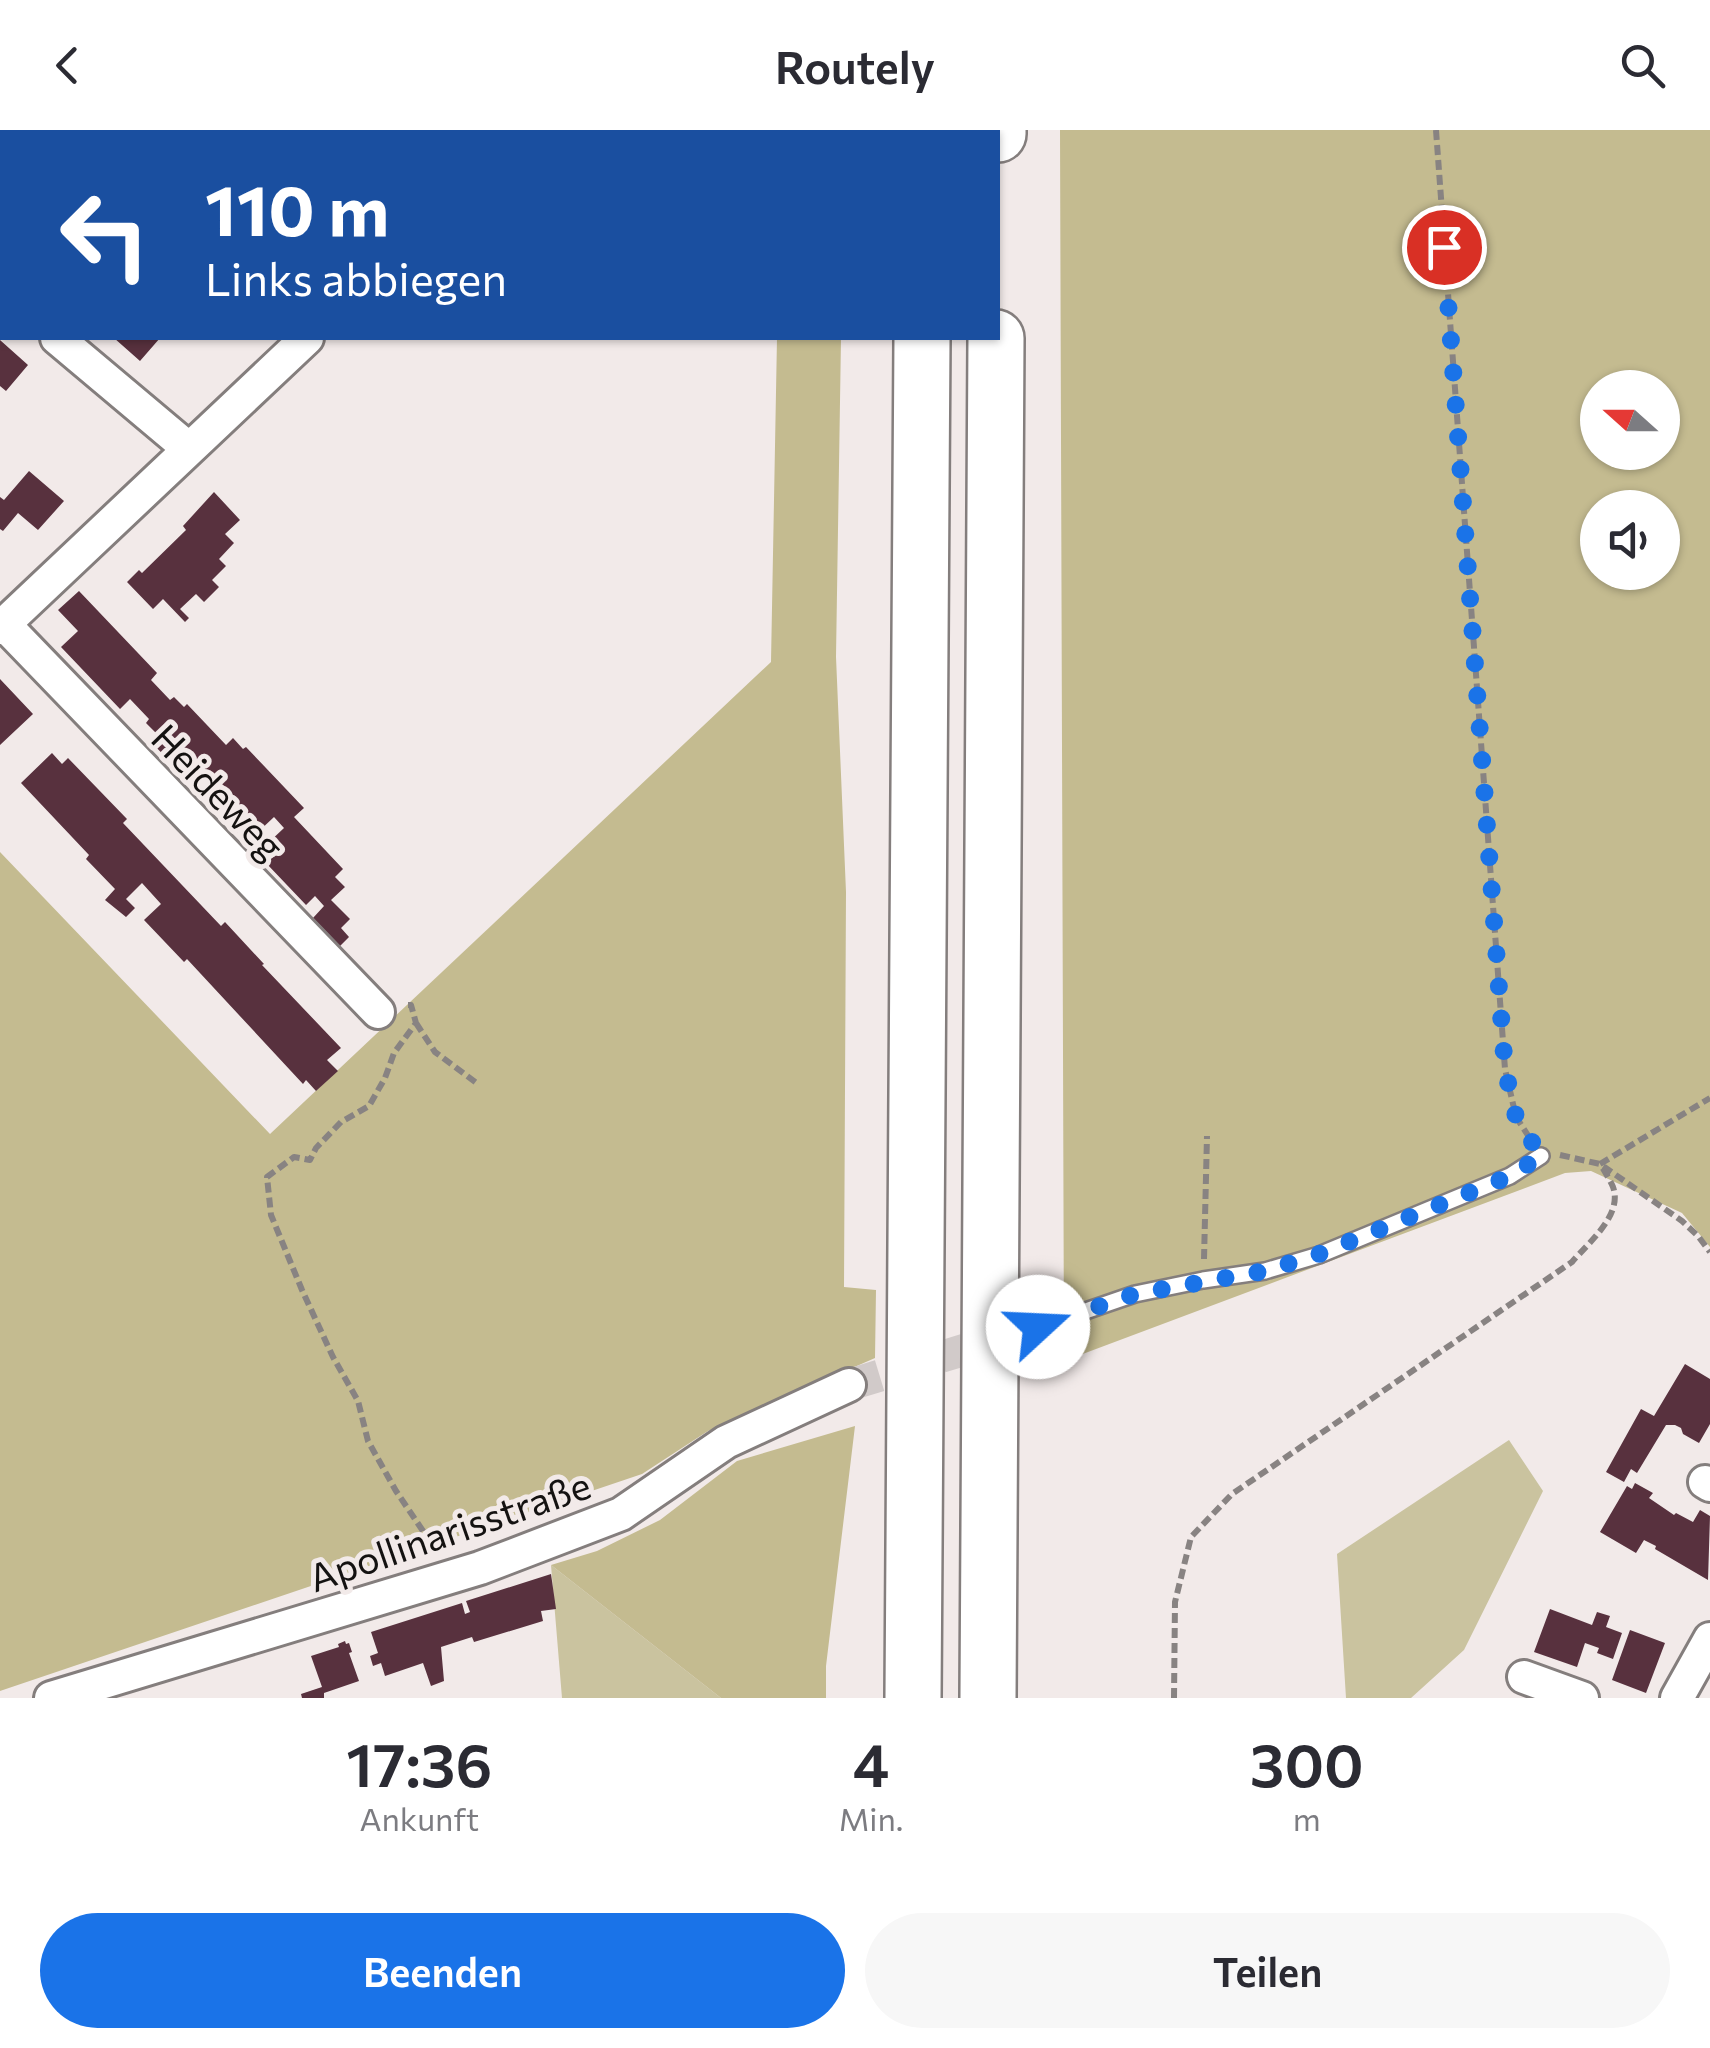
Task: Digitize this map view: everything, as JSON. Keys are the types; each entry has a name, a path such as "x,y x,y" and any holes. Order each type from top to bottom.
{"highway":[{"path":"913,1698 922,340"},
{"path":"988,1698 996,340"}],"street":[{"path":"59,340 189,449"},
{"name":"Heideweg","path":"305,340 2,626 378,1012"},
{"name":"Apollinarisstraße","path":"52,1698 480,1568 621,1514 726,1442 850,1385"},
{"path":"1678,1698 1710,1639"},
{"path":"1524,1677 1582,1698"}],"lane":[{"path":"1038,1327 1135,1294 1265,1271 1319,1254 1510,1176 1541,1156"}],"path":[{"path":"1436,130 1505,1069 1516,1117 1541,1156 1565,1154 1600,1164 1682,1221 1710,1252"},
{"path":"378,1012 411,1004 416,1023 436,1052 478,1084"},
{"path":"416,1023 394,1053 386,1078 369,1106 341,1122 310,1160 294,1157 267,1177 272,1215 333,1357 358,1401 368,1442 423,1531 430,1583"},
{"path":"1600,1164 1710,1098"},
{"path":"1204,1280 1207,1136"},
{"path":"1174,1698 1175,1602 1191,1537 1232,1494 1572,1262 1613,1212 1613,1188 1600,1164"}],"shaded area":[{"path":"1060,130 1710,130 1710,1247 1682,1213 1591,1171 1565,1173 1064,1361"},
{"path":"777,340 841,340 836,657 846,892 844,1287 876,1290 875,1358 708,1431 642,1474 0,1691 0,852 270,1134 771,662"},
{"path":"855,1426 826,1666 826,1698 721,1698 551,1565 597,1551 660,1520 737,1461"},
{"path":"1509,1440 1543,1491 1464,1650 1411,1698 1346,1698 1337,1554"},
{"path":"551,1565 721,1698 562,1698"}],"building":[{"path":"0,340 28,365 6,391 0,386"},
{"path":"116,340 158,340 140,361"},
{"path":"29,471 64,501 38,530 18,513 3,531 0,497 4,500"},
{"path":"214,492 240,520 225,534 234,543 219,559 226,566 212,580 219,587 204,602 196,594 180,609 189,618 185,622 163,599 153,609 127,582 139,570 142,573 186,530 183,526"},
{"path":"79,591 157,673 151,680 170,700 174,697 184,707 187,704 226,745 233,738 243,749 246,747 304,808 294,817 343,869 335,877 345,887 331,900 350,919 341,928 349,937 340,946 313,918 324,906 315,896 306,905 266,863 277,854 267,844 284,828 274,817 257,833 248,823 237,833 217,812 228,802 218,792 224,786 203,768 189,781 149,740 156,733 130,699 120,709 61,647 78,631 58,610"},
{"path":"0,679 33,714 0,745"},
{"path":"52,753 62,764 68,758 127,819 123,823 221,926 225,922 341,1048 327,1060 338,1071 316,1091 306,1080 303,1084 187,959 184,962 144,920 161,904 142,883 126,899 135,908 126,917 105,900 115,889 86,859 89,855 21,783"},
{"path":"1685,1364 1710,1379 1710,1424 1699,1443 1683,1434 1681,1428 1666,1425 1637,1473 1631,1469 1624,1482 1606,1472 1641,1409 1654,1416"},
{"path":"1635,1483 1653,1493 1649,1498 1674,1515 1693,1522 1700,1510 1710,1516 1708,1580 1644,1540 1636,1553 1600,1532 1627,1486 1632,1489"},
{"path":"551,1574 556,1609 541,1611 543,1621 474,1642 472,1637 441,1647 444,1681 431,1686 423,1663 385,1676 381,1663 373,1666 370,1656 378,1653 371,1632 462,1603 465,1614 470,1612 466,1601"},
{"path":"1550,1609 1592,1625 1597,1612 1610,1616 1606,1627 1622,1633 1613,1659 1585,1643 1577,1667 1534,1652"},
{"path":"1630,1630 1665,1643 1646,1693 1612,1680"},
{"path":"345,1641 349,1643 359,1681 324,1693 324,1698 302,1698 301,1694 322,1687 311,1656 339,1647"}],"tunnel":[{"path":"849,1385 1039,1327"}],"route":[{"path":"1038,1327 1135,1294 1265,1271 1319,1254 1510,1176 1541,1156 1516,1117 1505,1069 1444,247"}]}
